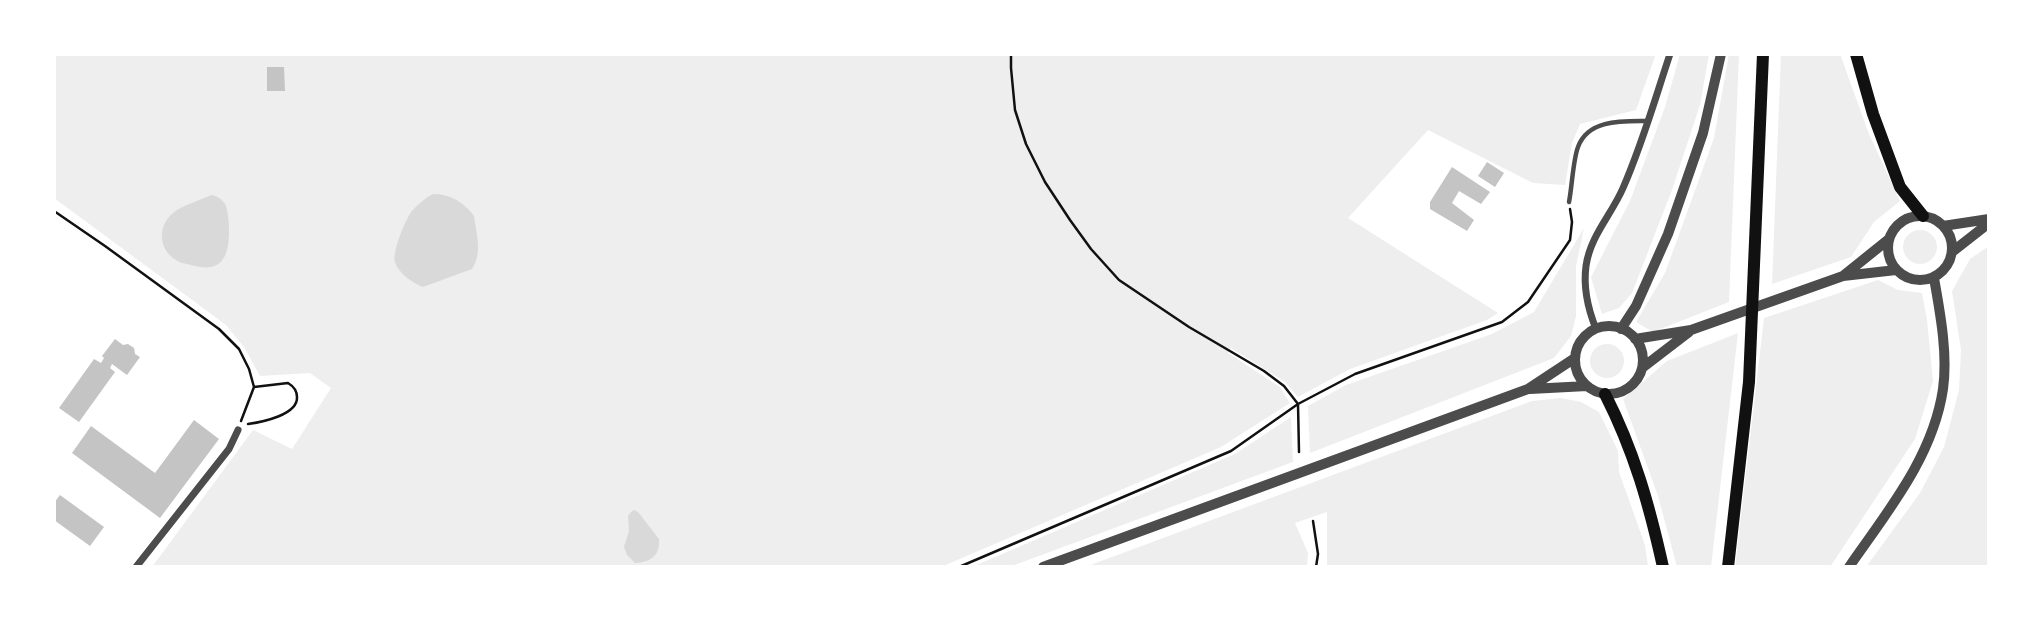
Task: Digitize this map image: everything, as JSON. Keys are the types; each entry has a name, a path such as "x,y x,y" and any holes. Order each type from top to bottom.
{"main road":[{"path":"1728,567 1749,382 1763,54"},
{"path":"1856,54 1873,114 1900,187 1923,216"},
{"path":"1605,394 1622,428 1650,505 1663,567"}],"street":[{"path":"1596,329 1587,298 1586,265 1592,244 1623,189 1670,54"},
{"path":"1621,329 1636,306 1668,233 1703,133 1721,54"},
{"path":"1843,276 1889,239 1894,229 1902,222 1912,217 1934,219 1943,226 1951,238 1952,252 1948,265 1934,278 1924,281 1904,276 1896,270 1889,255 1889,239"},
{"path":"1943,226 1989,221"},
{"path":"1952,252 1989,221"},
{"path":"1635,339 1697,328 1843,276 1896,270"},
{"path":"1849,567 1909,480 1934,430 1944,387 1943,332 1934,278"},
{"path":"1642,368 1697,328"},
{"path":"1596,329 1621,329 1635,339 1642,355 1642,368 1637,379 1628,388 1605,394 1587,386 1577,374 1575,358 1581,341 1596,329"},
{"path":"1043,567 1528,389 1575,358"},
{"path":"1528,389 1587,386"},
{"path":"136,567 229,449 237,430"}],"lane":[{"path":"1569,202 1578,146 1589,131 1620,121 1647,121"}],"path":[{"path":"1012,54 1015,110 1026,144 1045,182 1091,249 1119,281 1284,386 1298,404 1299,452"},
{"path":"959,567 1231,451 1298,404 1355,374 1502,322 1528,302 1570,240 1572,222 1569,202"},
{"path":"54,211 219,330 239,349 254,387 239,426 265,422 285,413 296,404 296,390 288,383 254,387"},
{"path":"1313,521 1318,554 1316,567"}],"shaded area":[{"path":"54,54 1656,54 1636,110 1580,124 1572,143 1565,185 1533,183 1428,130 1348,218 1498,313 1487,320 1350,369 1298,397 1285,382 1231,348 1228,353 1280,387 1290,403 1221,447 941,567 152,567 253,430 292,449 331,388 310,373 260,376 244,347 226,325 54,198"},
{"path":"1680,54 1709,54 1700,105 1672,190 1632,293 1619,308 1602,314 1591,277 1630,201 1665,107"},
{"path":"1729,54 1739,54 1729,302 1653,332 1636,322 1665,273 1714,138"},
{"path":"1781,54 1840,54 1869,134 1900,201 1874,222 1851,257 1772,284"},
{"path":"433,194 451,197 470,211 474,216 478,250 472,269 423,287 403,274 395,262 395,251 409,215"},
{"path":"211,195 222,200 227,210 229,240 222,261 217,265 202,267 178,261 170,256 163,244 162,232 167,219 176,211"},
{"path":"1584,228 1576,266 1576,316 1571,336 1554,358 1310,453 1308,406 1346,385 1492,334 1534,312"},
{"path":"1920,230 1932,235 1937,247 1932,259 1920,264 1908,259 1903,247 1908,235"},
{"path":"1989,246 1989,567 1866,567 1920,493 1944,447 1959,390 1961,350 1952,291 1970,259"},
{"path":"1878,280 1898,290 1922,293 1933,381 1915,439 1830,567 1735,567 1764,318"},
{"path":"1738,333 1711,567 1677,567 1658,496 1623,399 1667,361"},
{"path":"1607,344 1619,349 1624,361 1619,373 1607,378 1595,373 1590,361 1595,349"},
{"path":"1561,398 1581,402 1599,412 1618,451 1619,472 1645,545 1648,567 1327,567 1327,512 1295,523 1308,553 1307,567 1085,567 1532,401"},
{"path":"1291,417 1293,462 1009,567 972,567 1235,454"},
{"path":"634,510 659,539 658,550 653,557 635,563 624,547 629,531 628,516"}],"building":[{"path":"267,67 284,67 285,91 267,91"},
{"path":"1487,162 1504,173 1495,187 1478,176"},
{"path":"1452,167 1490,192 1481,204 1459,191 1452,203 1474,220 1467,231 1430,209 1430,202"},
{"path":"115,339 134,348 135,354 140,357 127,375 112,364 110,368 115,372 79,422 59,408 94,359 101,363 104,358 102,356"},
{"path":"194,420 219,439 160,518 72,453 91,426 155,473"},
{"path":"60,495 104,527 90,546 54,520 54,503"}]}
